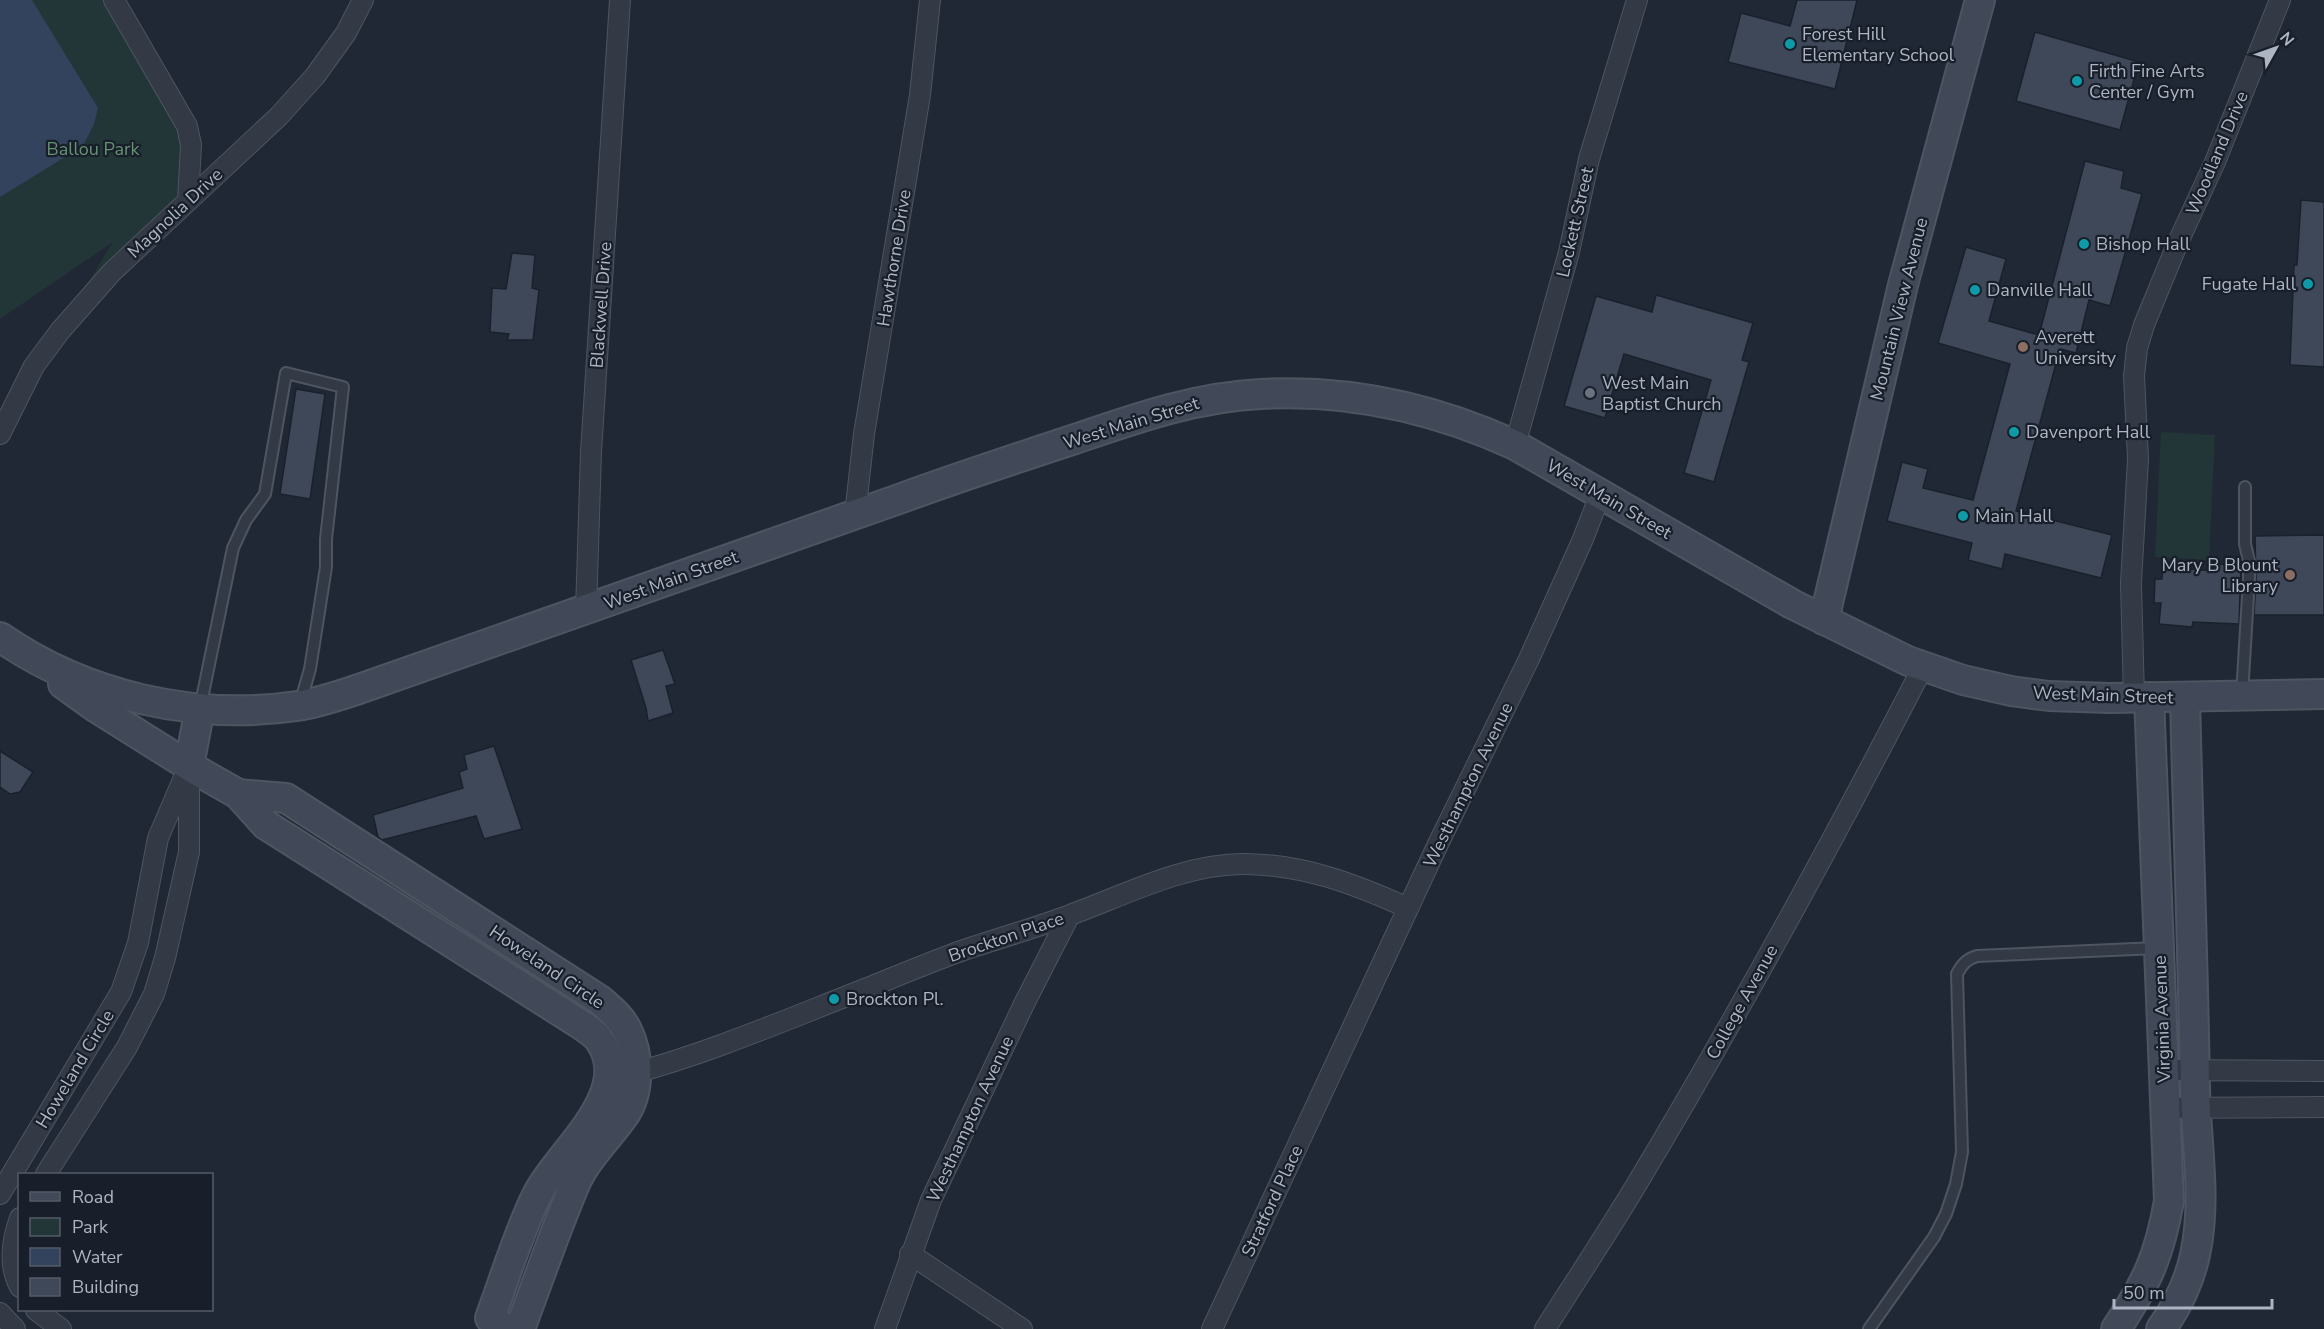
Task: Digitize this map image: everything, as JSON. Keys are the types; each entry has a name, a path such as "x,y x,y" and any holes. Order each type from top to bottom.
{"street":[{"path":"114,0 188,126 191,145 188,201"},
{"name":"Magnolia Drive","path":"0,434 34,366 60,331 112,272 279,116 315,76 346,33 363,0"},
{"name":"Blackwell Drive","path":"585,611 591,452 620,0"},
{"name":"Hawthorne Drive","path":"855,515 864,434 920,95 930,0"},
{"name":"Lockett Street","path":"1515,445 1557,297 1589,159 1637,0"},
{"name":"Mountain View Avenue","path":"1824,620 1903,285 1980,0"},
{"name":"Woodland Drive","path":"2141,698 2131,583 2138,459 2134,376 2137,348 2144,325 2179,240 2215,162 2280,0"},
{"name":"West Main Street","path":"4,640 63,673 106,690 141,699 200,708 264,710 299,706 359,689 1163,409 1211,399 1259,394 1308,393 1357,397 1396,404 1462,423 1515,445 1824,620 1923,667 1963,680 2011,691 2049,696 2141,698 2324,694"},
{"name":"Westhampton Avenue","path":"1331,1073 1529,659 1583,539 1600,495"},
{"path":"4,640 95,707 189,766"},
{"name":"College Avenue","path":"1545,1329 1634,1189 1710,1060 1835,835 1923,667"},
{"name":"Virginia Avenue","path":"2161,1329 2180,1298 2195,1256 2202,1198 2196,1107 2185,697"},
{"name":"Virginia Avenue","path":"2116,1329 2152,1268 2164,1229 2169,1201 2160,948 2141,698"},
{"name":"Howeland Circle","path":"47,1173 144,1017 159,978 189,852 189,766 200,708"},
{"name":"Howeland Circle","path":"189,766 238,794 266,825 580,1024 597,1037 609,1062 610,1079"},
{"name":"Howeland Circle","path":"8,1190 121,992 138,942 158,838 189,766"},
{"name":"Howeland Circle","path":"238,794 286,798 600,1000 616,1014 627,1030 637,1072 633,1096 624,1116 592,1156 576,1182 520,1329"},
{"name":"Brockton Place","path":"610,1079 717,1046 959,952 1069,916 1173,877 1214,867 1243,864 1285,867 1319,873 1361,886 1408,908"},
{"path":"424,925 440,897"},
{"name":"Westhampton Avenue","path":"885,1329 910,1254 936,1190 1024,1004 1069,916"},
{"path":"130,965 159,978"},
{"path":"2164,1070 2324,1071"},
{"name":"Stratford Place","path":"1212,1329 1331,1073"},
{"path":"72,1076 99,1092"},
{"path":"494,1325 535,1198 554,1168 593,1119 610,1079"},
{"path":"2165,1108 2324,1107"},
{"path":"18,1225 13,1244 12,1265 18,1283"},
{"path":"910,1254 1023,1329"},
{"path":"37,1311 58,1328"},
{"path":"0,1312 15,1329"}],"lane":[{"path":"200,708 233,548 246,519 265,494 286,373 343,387 326,539 326,567 310,669 299,706"},
{"path":"2242,696 2249,570 2245,544 2245,487"},
{"path":"1869,1329 1934,1237 1946,1214 1956,1184 1962,1152 1958,974 1961,967 1968,959 1977,956 2160,948"}],"green space":[{"name":"Ballou Park","path":"0,0 119,0 191,145 188,201 112,272 13,405 113,242 0,319"},
{"path":"2161,432 2215,435 2209,560 2155,557"}],"water":[{"path":"0,0 32,0 98,108 94,124 83,146 0,197"}],"building":[{"name":"Forest Hill Elementary School","path":"1797,0 1857,0 1835,89 1728,62 1741,13 1790,26"},
{"name":"Firth Fine Arts Center / Gym","path":"2035,32 2139,62 2120,130 2016,101"},
{"path":"2085,161 2124,171 2121,188 2142,194 2110,306 2089,300 2076,353 2060,349 2016,511 2112,535 2101,578 2005,554 2002,569 1968,560 1972,543 1887,521 1902,462 1928,469 1923,488 1973,500 2010,364 1938,343 1966,247 2006,259 1989,321 2039,335"},
{"name":"Fugate Hall","path":"2301,200 2324,202 2324,367 2290,365 2294,265 2297,265"},
{"path":"512,253 535,255 532,288 539,290 533,340 507,340 509,334 490,332 492,288 506,289"},
{"name":"West Main Baptist Church","path":"1656,295 1753,323 1742,360 1749,362 1714,482 1684,473 1711,380 1624,354 1605,418 1564,406 1596,296 1652,312"},
{"path":"296,389 325,394 310,499 280,494"},
{"name":"Mary B Blount Library","path":"2324,535 2324,615 2254,615 2255,536"},
{"path":"2214,564 2241,565 2239,624 2193,622 2192,627 2159,624 2161,603 2154,603 2155,579 2162,579 2163,567 2214,571"},
{"path":"663,650 675,684 666,686 673,713 648,721 631,660"},
{"path":"494,746 522,829 484,839 476,816 382,840 378,837 373,815 463,788 459,772 467,769 464,755"},
{"path":"0,751 33,772 20,792 10,794 0,787"}],"place":[{"name":"Forest Hill Elementary School","path":"1790,44"},
{"name":"Firth Fine Arts Center / Gym","path":"2077,81"},
{"name":"Bishop Hall","path":"2084,244"},
{"name":"Fugate Hall","path":"2308,284"},
{"name":"Danville Hall","path":"1975,290"},
{"name":"Averett University","path":"2023,347"},
{"name":"West Main Baptist Church","path":"1590,393"},
{"name":"Davenport Hall","path":"2014,432"},
{"name":"Main Hall","path":"1963,516"},
{"name":"Mary B Blount Library","path":"2290,575"},
{"name":"Brockton Pl.","path":"834,999"}]}
